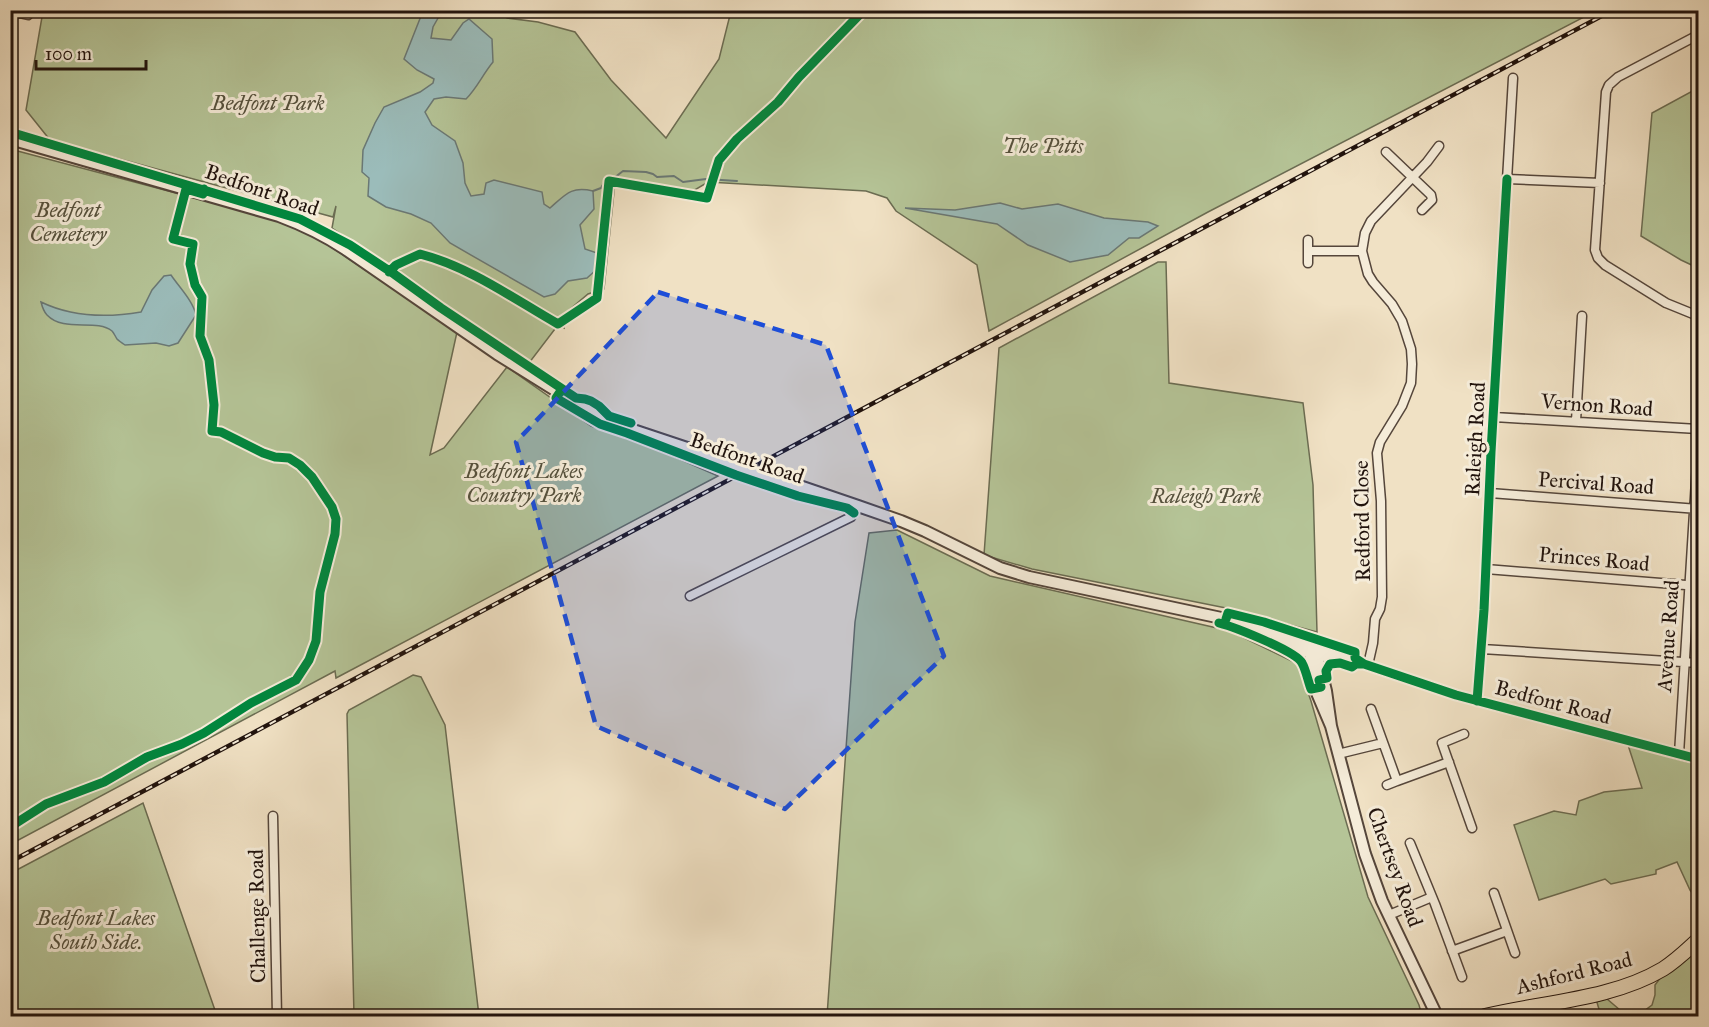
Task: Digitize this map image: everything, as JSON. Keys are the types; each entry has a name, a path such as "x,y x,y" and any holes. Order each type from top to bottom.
{"main road":[{"name":"Ashford Road","path":"1485,1017 1533,1011 1633,983 1661,970 1698,940"}],"street":[{"path":"10,11 28,15"},
{"path":"1698,35 1618,77 1609,85 1606,92 1595,250 1605,266 1666,303 1698,316"},
{"name":"Raleigh Road","path":"1478,700 1513,78"},
{"name":"Bedfont Road","path":"10,139 268,213 305,226 322,234 497,354 603,420 926,531 1000,568 1029,577 1221,617 1275,637 1281,644 1314,650 1456,695 1698,759"},
{"path":"1308,251 1362,251 1365,233 1371,221 1440,146"},
{"path":"1386,152 1431,195 1432,200 1422,210"},
{"path":"1507,179 1600,183"},
{"path":"1308,240 1308,263"},
{"name":"Redford Close","path":"1362,251 1368,274 1392,304 1402,321 1411,349 1412,364 1411,383 1402,406 1380,442 1377,453 1381,501 1382,597 1366,665"},
{"path":"1576,421 1582,316"},
{"name":"Vernon Road","path":"1494,417 1698,429"},
{"name":"Avenue Road","path":"1679,754 1685,662 1694,585 1698,448"},
{"name":"Percival Road","path":"1490,493 1696,508"},
{"path":"690,596 845,520 854,513 858,506"},
{"name":"Princes Road","path":"1486,569 1694,585"},
{"path":"1482,649 1698,663"},
{"name":"Chertsey Road","path":"1314,650 1317,693 1330,726 1365,854 1380,896 1437,1017"},
{"path":"1371,709 1397,781"},
{"path":"1464,734 1442,742 1472,828"},
{"path":"1338,754 1383,742"},
{"path":"1387,784 1449,762"},
{"name":"Challenge Road","path":"273,816 278,1017"},
{"path":"1410,843 1462,977"},
{"path":"1494,893 1515,952"},
{"path":"1389,915 1432,897"},
{"path":"1452,951 1507,931"}],"highlighted area":[{"path":"658,292 826,345 944,656 785,809 596,726 516,442"}],"green space":[{"path":"1586,10 1588,15 1208,212 989,331 977,265 896,211 887,198 866,191 708,182 683,197 615,182 604,289 588,294 562,316 564,328 558,325 529,363 332,228 336,206 333,217 50,140 26,110 43,11 497,11 507,18 538,22 575,32 611,80 666,138 719,59 731,11"},
{"path":"1698,88 1698,268 1641,236 1652,113"},
{"path":"10,149 300,226 457,332 430,455 444,448 507,367 591,426 652,447 718,476 336,678 335,671 11,844"},
{"name":"Raleigh Park","path":"1158,262 1166,262 1169,383 1303,403 1313,485 1317,632 1226,608 1032,569 984,555 999,348"},
{"path":"897,530 990,576 1230,631 1298,664 1311,701 1368,897 1419,1005 1422,1016 827,1016 855,622 869,533"},
{"path":"413,675 421,677 445,725 479,1016 354,1016 347,714 349,710"},
{"path":"1628,745 1698,765 1698,901 1690,890 1677,862 1656,870 1656,874 1611,884 1605,879 1539,900 1514,825 1554,811 1576,815 1579,801 1604,792 1642,788"},
{"name":"Bedfont Lakes South Side.","path":"143,803 217,1016 11,1016 11,873"},
{"path":"1698,947 1698,1016 1601,1016 1596,999 1607,999 1629,1015 1641,1013 1652,1005 1655,985 1661,977"}],"water":[{"path":"423,11 442,11 433,27 431,38 451,40 463,23 469,19 492,39 493,62 470,95 466,99 446,97 434,99 425,112 432,125 455,141 463,163 465,183 471,196 484,194 486,183 494,180 542,192 544,204 550,208 574,190 593,191 594,209 580,225 585,249 597,253 596,270 587,278 568,281 555,294 544,297 450,243 431,223 386,207 368,196 369,178 362,172 363,150 384,107 420,92 433,83 434,79 417,70 404,59"},
{"path":"1000,203 1022,209 1058,204 1104,218 1148,222 1158,226 1139,238 1129,238 1108,255 1070,262 1028,245 997,224 905,208 955,210"},
{"path":"171,275 189,299 196,315 178,343 169,346 156,343 125,345 105,327 71,325 54,320 46,314 41,302 65,311 90,315 141,312 152,290 164,276"}],"waterway":[{"path":"593,191 601,188 605,181 623,171 646,172 657,177 674,176 683,182 706,179 737,181"}],"railway":[{"path":"10,862 1613,10"}],"cycle path":[{"path":"389,272 396,265 420,254 474,275 558,324 597,298 609,181 707,198 719,160 737,139 778,102 864,10"},
{"path":"10,132 300,219 350,245 576,398 591,401 609,416 631,423"},
{"path":"1477,701 1507,179"},
{"path":"10,827 46,804 104,782 147,757 204,733 251,703 296,680 309,660 316,641 320,592 335,534 336,519 332,507 312,477 289,458 263,453 221,432 212,431 214,405 209,360 200,336 202,297 195,285 190,264 193,244 173,239 186,189 203,194 204,189"},
{"path":"562,389 556,398 600,424 736,475 798,496 847,508 854,513"},
{"path":"1226,619 1228,613 1264,622 1355,652 1355,658 1364,664 1456,695 1698,759"},
{"path":"1219,623 1289,652 1302,663 1311,689 1321,687 1319,680 1327,678 1326,671 1330,664 1340,663 1352,667 1356,664 1364,664"}],"park label":[{"name":"Bedfont Park","path":"268,103"},
{"name":"The Pitts","path":"1043,146"},
{"name":"Bedfont Cemetery","path":"68,222"},
{"name":"Bedfont Lakes Country Park","path":"524,483"}]}
